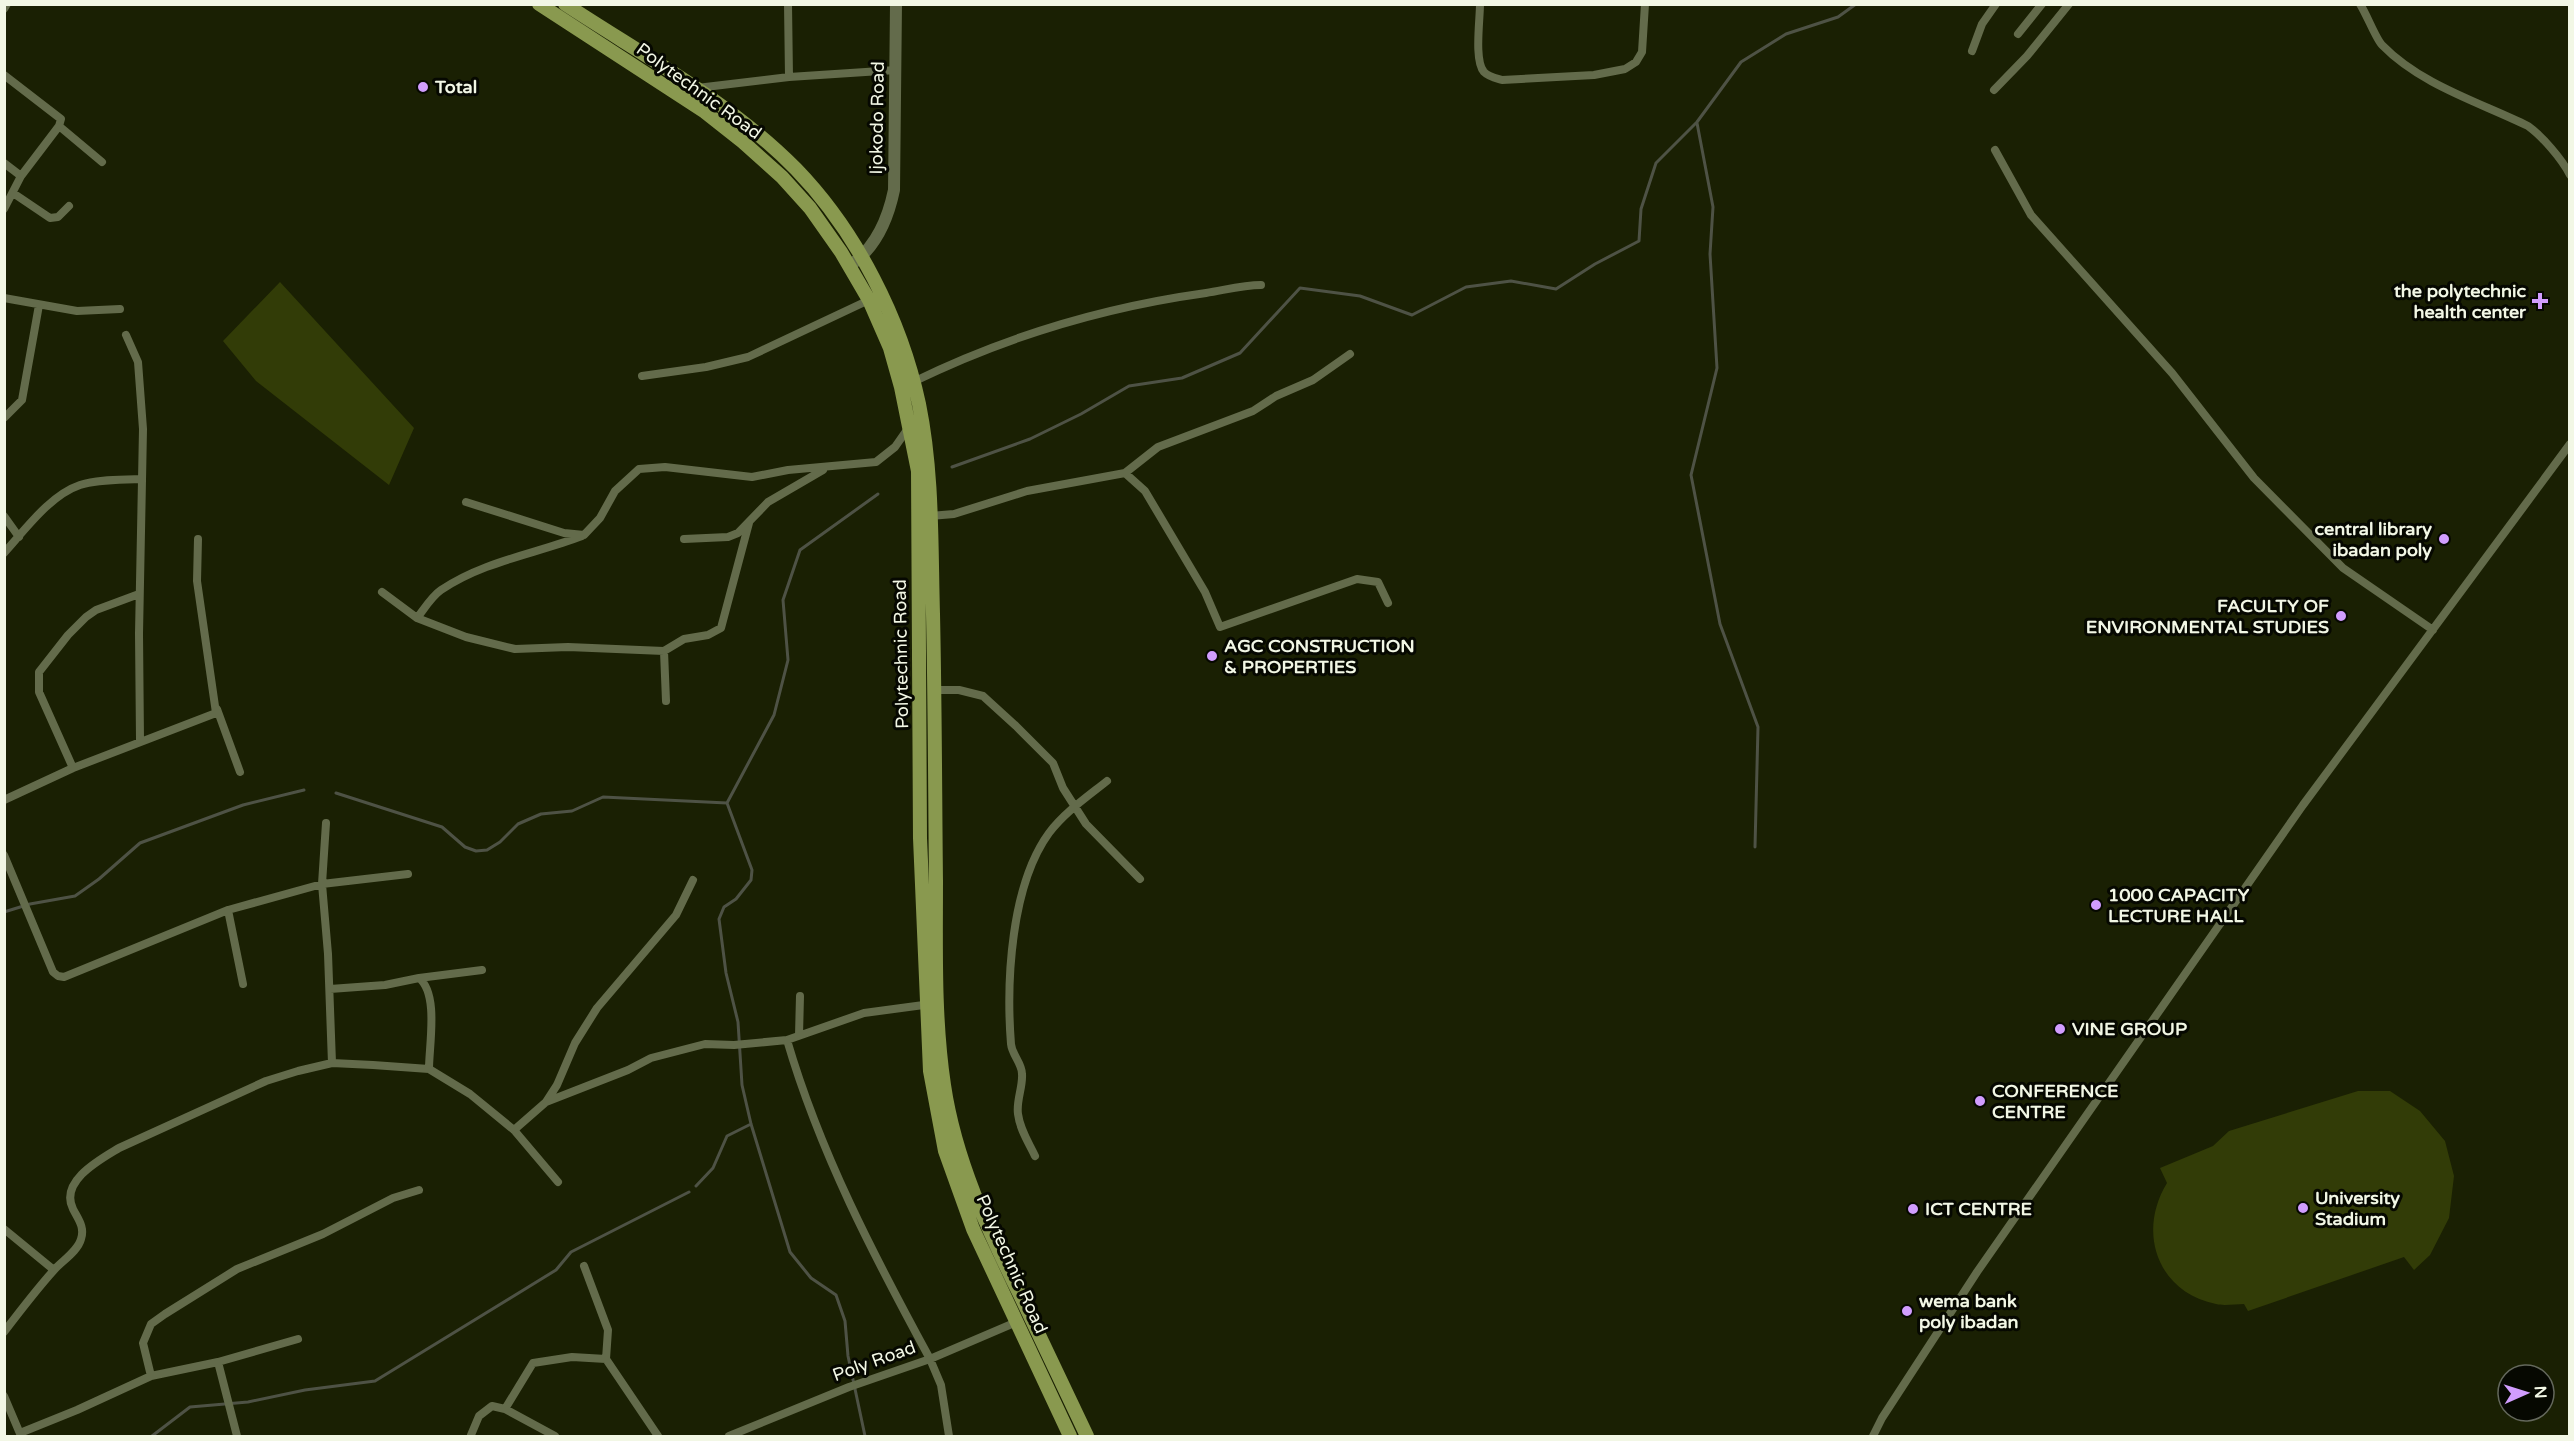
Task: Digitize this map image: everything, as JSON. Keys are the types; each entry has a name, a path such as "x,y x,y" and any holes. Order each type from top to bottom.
{"main road":[{"name":"Polytechnic Road","path":"539,4 705,112 743,142 797,193 847,248"},
{"name":"Polytechnic Road","path":"565,4 747,124 799,172 894,324 913,382 927,465 930,516 934,690 930,1071 945,1151 973,1229 1088,1437"},
{"name":"Ijokodo Road","path":"855,262 887,217 894,190 896,4"},
{"path":"847,248 879,229"},
{"name":"Polytechnic Road","path":"855,262 868,300 890,348 910,426 918,471 920,838 932,1004"},
{"name":"Polytechnic Road","path":"1024,1319 1070,1437"}],"street":[{"path":"4,9 7,4"},
{"path":"788,4 789,77"},
{"path":"1480,4 1479,61 1483,71 1491,77 1502,80 1594,75 1625,69 1636,62 1642,52 1645,4"},
{"path":"1972,51 1982,24 1996,4"},
{"path":"2018,34 2042,4"},
{"path":"1994,90 2027,56 2069,4"},
{"path":"2360,4 2371,22 2379,44 2428,79 2517,120 2538,133 2570,174"},
{"path":"2369,4 2371,22"},
{"path":"693,88 789,77 896,70"},
{"path":"4,75 60,117 59,126 21,176 4,209"},
{"path":"59,126 102,162"},
{"path":"1995,150 2031,215 2172,373 2254,478 2343,568 2433,630"},
{"path":"4,163 21,176"},
{"path":"13,193 50,218 58,217 69,206"},
{"path":"913,382 953,362 1036,331 1155,300 1261,285"},
{"path":"4,298 77,311 120,309"},
{"path":"642,376 706,367 748,357 868,300"},
{"path":"4,418 22,400 39,305"},
{"path":"126,335 138,362 141,378 143,429 140,479 140,740"},
{"path":"930,516 954,514 1027,491 1125,473 1158,447 1252,411 1276,396 1313,380 1350,354"},
{"path":"417,618 440,591 470,575 508,558 558,545 584,535 600,518 615,491 639,469 665,467 752,477 788,470 876,462 895,447 910,426"},
{"path":"1873,1437 1887,1409 1977,1272 2303,805 2570,444"},
{"path":"684,539 728,537 738,533 768,502 826,468"},
{"path":"1125,473 1144,491 1205,592 1220,627 1358,579 1378,582 1388,603"},
{"path":"4,553 59,497 79,485 106,480 140,479"},
{"path":"466,502 564,533 584,535"},
{"path":"4,516 19,537"},
{"path":"382,592 417,618 466,637 515,649 568,647 664,651 684,639 708,635 721,628 749,523"},
{"path":"198,539 199,603 217,710 240,772"},
{"path":"73,768 39,692 39,672 68,635 86,617 96,610 139,594"},
{"path":"664,651 666,701"},
{"path":"934,690 959,690 983,696 1053,763 1063,788 1086,824 1140,879"},
{"path":"4,801 73,768 140,740 216,713 217,710"},
{"path":"1035,1156 1026,1140 1018,1114 1023,1072 1011,1048 1009,982 1013,939 1030,865 1050,832 1074,807 1107,781"},
{"path":"326,822 322,884 330,989 332,1063"},
{"path":"4,855 49,962 58,976 64,977 228,910 322,884 408,874"},
{"path":"514,1130 546,1102 557,1085 574,1043 597,1008 676,915 693,880"},
{"path":"228,910 243,984"},
{"path":"330,989 385,985 482,970"},
{"path":"419,978 425,983 431,1001 429,1070"},
{"path":"799,1035 800,996"},
{"path":"546,1102 628,1070 651,1058 705,1044 734,1045 788,1040 864,1013 932,1004"},
{"path":"788,1040 800,1084 848,1202 930,1359 941,1385 949,1437"},
{"path":"4,1332 81,1239 82,1224 71,1205 73,1189 78,1177 97,1161 119,1148 266,1081 298,1071 332,1063 429,1070 470,1094 514,1130 558,1182"},
{"path":"151,1376 143,1343 151,1324 165,1314 237,1269 323,1233 393,1198 419,1190"},
{"path":"4,1229 54,1270"},
{"path":"584,1266 608,1330 606,1359 658,1437"},
{"name":"Poly Road","path":"729,1437 849,1387 930,1359 1024,1319"},
{"path":"4,1396 21,1435 151,1376 218,1362 298,1339"},
{"path":"504,1409 533,1363 572,1357 606,1359"},
{"path":"218,1362 237,1437"},
{"path":"471,1435 479,1416 492,1406 504,1409 555,1437"}],"green space":[{"path":"280,282 414,428 389,485 256,381 223,341"},
{"name":"University Stadium","path":"2358,1091 2390,1091 2420,1111 2445,1141 2454,1176 2449,1218 2430,1255 2414,1270 2404,1257 2248,1311 2244,1304 2216,1304 2196,1297 2179,1287 2167,1273 2158,1257 2154,1240 2154,1221 2158,1202 2167,1183 2160,1168 2213,1146 2229,1131"}],"waterway":[{"path":"952,467 1030,439 1081,414 1129,386 1182,378 1240,353 1300,288 1360,296 1412,315 1466,287 1511,281 1556,289 1595,264 1639,241 1641,209 1656,163 1697,122 1741,62 1786,34 1838,17 1856,4"},
{"path":"1697,123 1713,207 1710,254 1717,368 1691,475 1720,624 1758,727 1755,847"},
{"path":"865,1436 848,1356 845,1321 836,1295 811,1278 790,1252 751,1124 742,1085 738,1022 726,973 719,919 724,907 736,899 751,880 752,870 727,803 774,715 788,660 783,600 800,550 878,494"},
{"path":"4,912 30,904 75,896 99,879 140,843 243,805 304,790"},
{"path":"336,793 442,827 465,847 476,851 487,850 500,842 518,824 541,814 572,811 603,797 727,803"},
{"path":"696,1186 713,1168 727,1136 751,1124"},
{"path":"152,1436 190,1407 248,1402 305,1390 375,1381 556,1270 571,1252 689,1192"}],"place":[{"name":"Total","path":"423,87"},
{"name":"the polytechnic health center","path":"2540,301"},
{"name":"central library ibadan poly","path":"2444,539"},
{"name":"FACULTY OF ENVIRONMENTAL STUDIES","path":"2341,616"},
{"name":"AGC CONSTRUCTION & PROPERTIES","path":"1212,656"},
{"name":"1000 CAPACITY LECTURE HALL","path":"2096,905"},
{"name":"VINE GROUP","path":"2060,1029"},
{"name":"CONFERENCE CENTRE","path":"1980,1101"},
{"name":"University Stadium","path":"2303,1208"},
{"name":"ICT CENTRE","path":"1913,1209"},
{"name":"wema bank poly ibadan","path":"1907,1311"}]}
